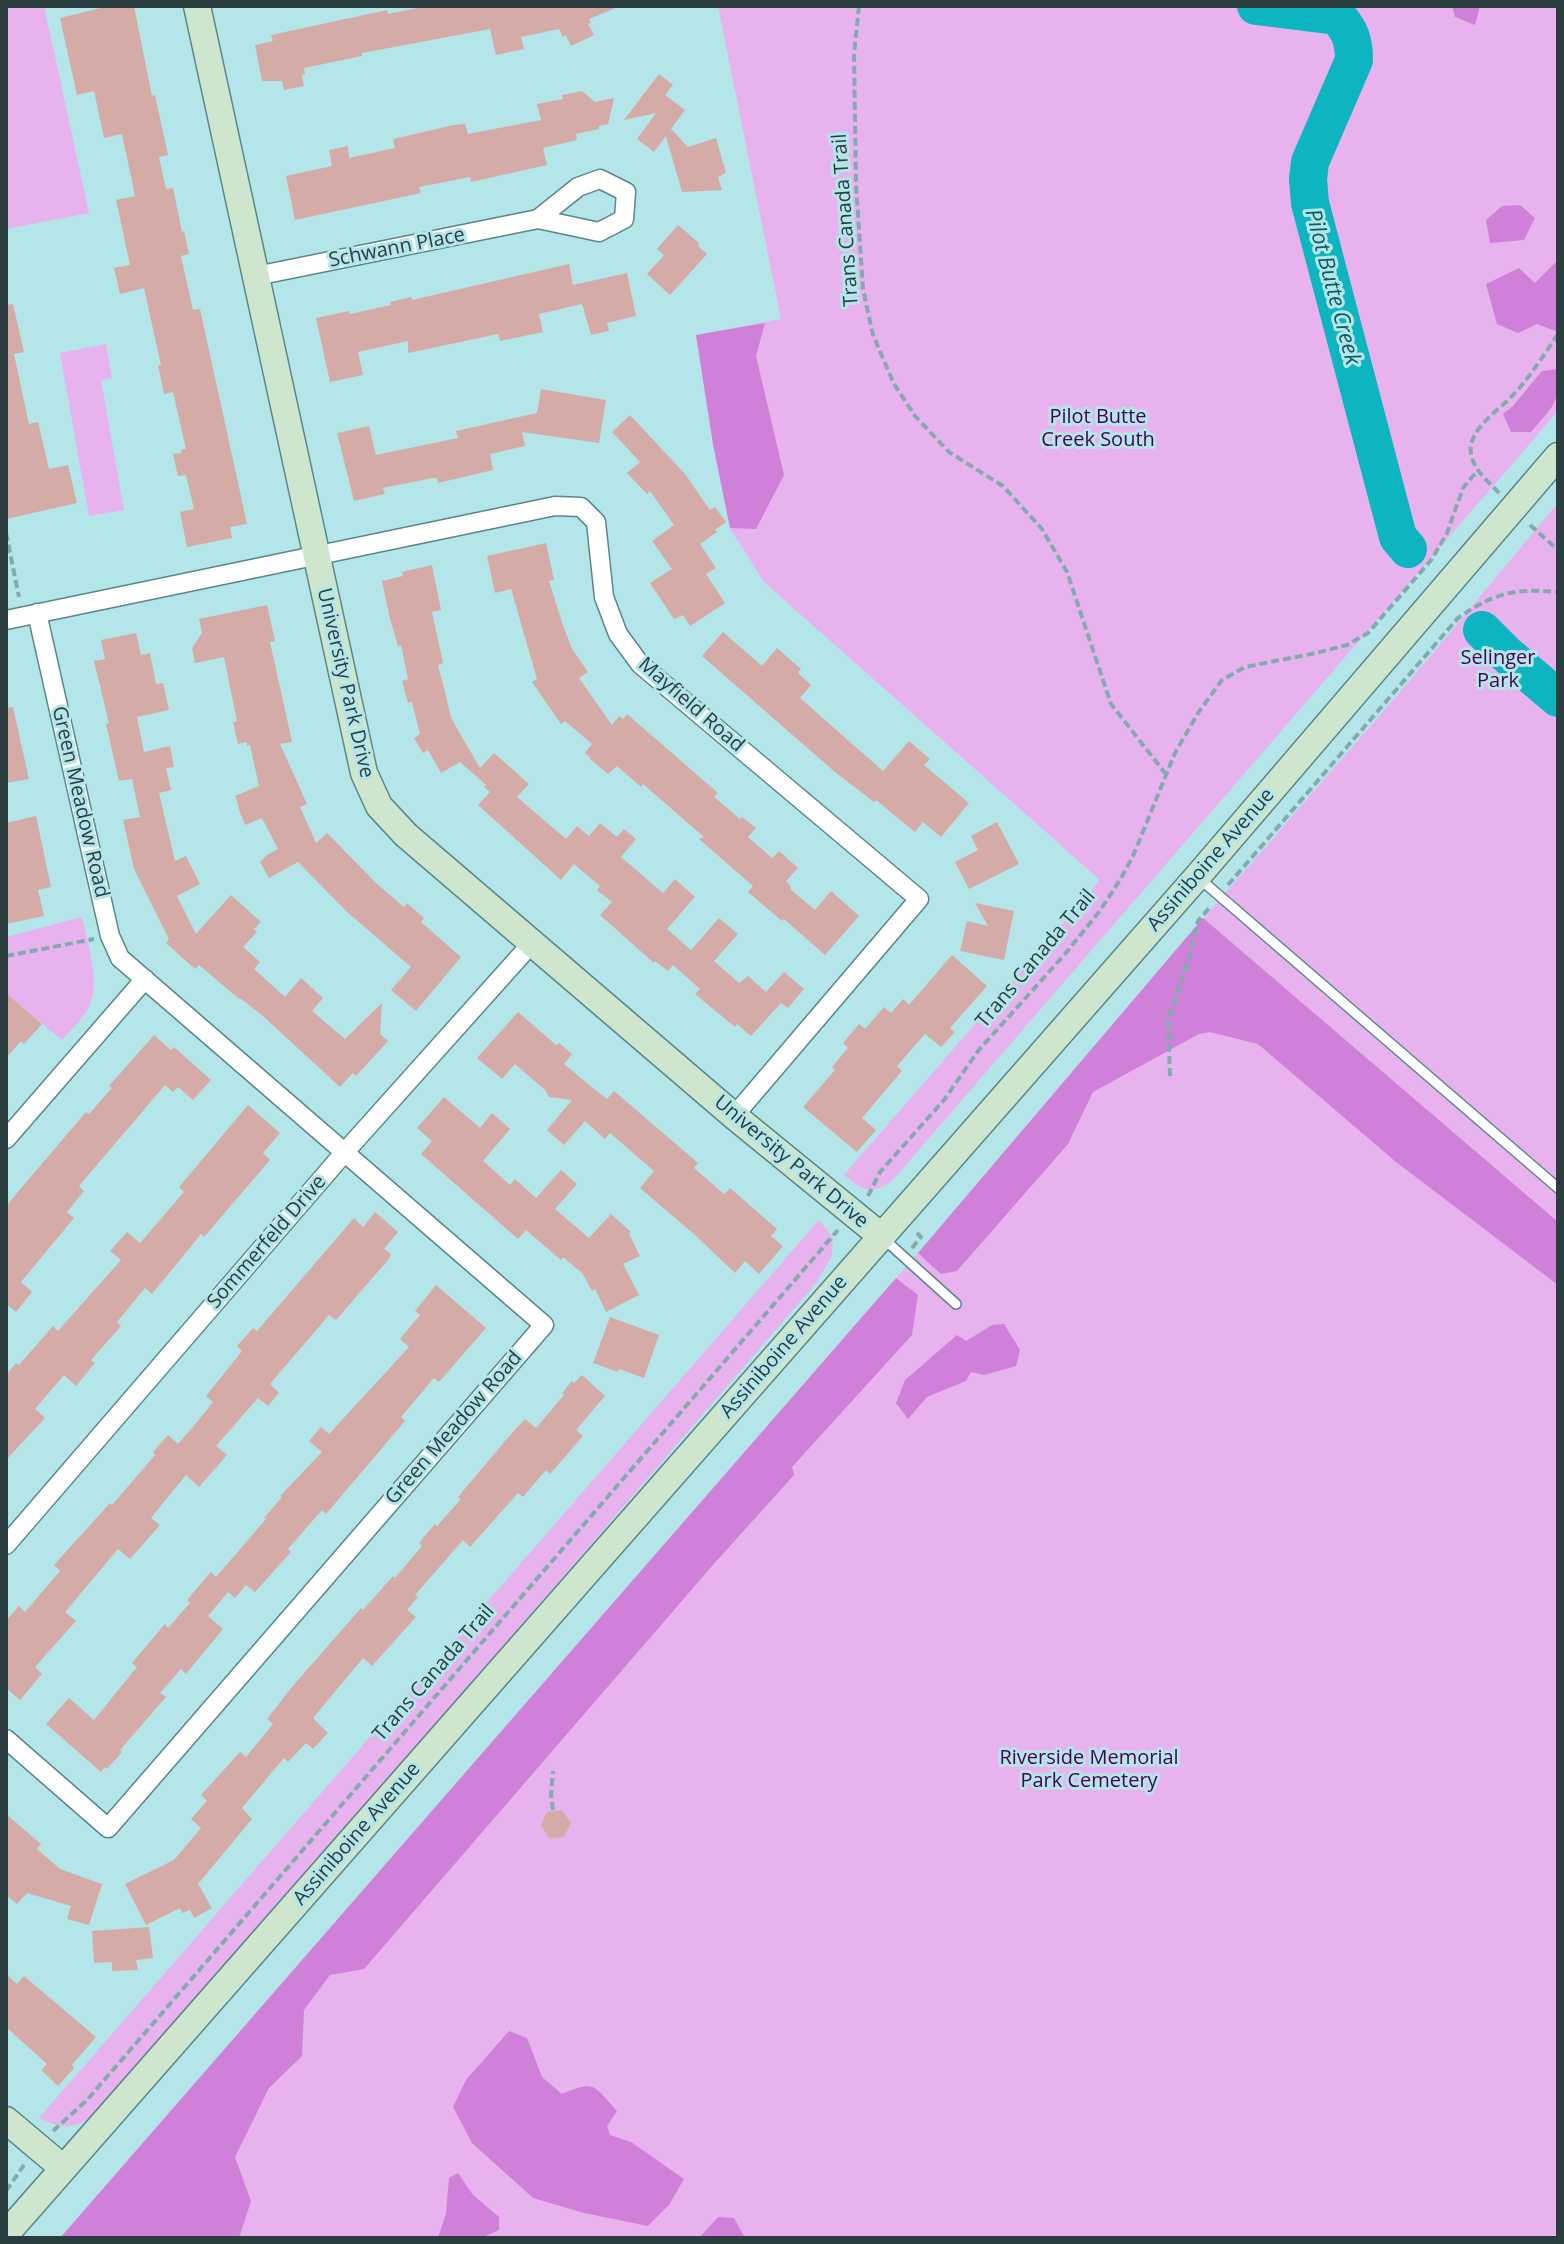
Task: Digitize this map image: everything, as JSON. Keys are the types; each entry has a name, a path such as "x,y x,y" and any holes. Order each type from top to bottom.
{"street":[{"name":"University Park Drive","path":"197,6 364,773 379,806 406,835 532,943 734,1116 881,1236"},
{"name":"Schwann Place","path":"256,276 538,219"},
{"name":"Assiniboine Avenue","path":"6,2234 1197,877 1558,456"},
{"name":"Mayfield Road","path":"6,620 555,506 581,507 596,522 604,597 618,634 640,664 919,899 734,1116"},
{"name":"Green Meadow Road","path":"6,1739 108,1828 544,1325 120,958 110,936 37,613"},
{"name":"Sommerfeld Drive","path":"6,1545 344,1153 532,943"},
{"path":"6,1139 145,979"},
{"path":"6,2120 63,2168"}],"lane":[{"path":"1197,877 1558,1188"},
{"path":"881,1236 956,1304"}],"path":[{"name":"Trans Canada Trail","path":"859,6 854,54 856,185 863,289 873,335 894,384 915,416 949,452 1003,486 1042,529 1067,572 1111,704 1166,774 1133,856 1099,912 978,1051 944,1100 880,1172 871,1192"},
{"path":"1558,334 1530,376 1485,419 1474,434 1471,450 1478,470 1513,509 1558,550"},
{"path":"1166,774 1198,713 1222,680 1245,667 1347,645 1368,633 1432,559 1447,533 1463,488 1478,470"},
{"path":"6,533 19,600"},
{"path":"1170,1076 1168,1020 1198,921 1458,618 1480,602 1508,592 1558,592"},
{"path":"6,956 110,936"},
{"name":"Trans Canada Trail","path":"58,2125 87,2100 831,1238"},
{"path":"553,1771 553,1808"},
{"path":"6,2191 18,2172"}],"green space":[{"path":"6,6 44,6 89,213 6,229"},
{"name":"Pilot Butte Creek South","path":"718,6 1558,6 1558,411 891,1182 871,1189 861,1187 844,1175 1100,880 764,582 730,528 696,335 781,319"},
{"path":"106,344 112,378 101,380 124,510 89,516 60,353"},
{"name":"Riverside Memorial Park Cemetery","path":"1558,503 1558,2238 60,2238 918,1253 1413,677"},
{"path":"82,917 94,989 85,1014 62,1040 6,993 6,937"},
{"path":"819,1220 833,1238 832,1256 817,1282 100,2113 70,2126 39,2118"}],"shaded area":[{"path":"1452,6 1480,6 1475,25 1455,17"},
{"path":"1520,205 1535,218 1524,240 1490,243 1486,220 1502,206"},
{"path":"1558,260 1558,332 1537,324 1518,333 1497,324 1486,284 1519,268 1535,283"},
{"path":"765,323 756,356 784,475 756,529 730,528 696,335"},
{"path":"1558,369 1556,398 1550,410 1531,432 1511,432 1503,414 1542,371"},
{"path":"1203,918 1558,1222 1558,1285 1396,1162 1258,1044 1210,1032 1199,1034 1093,1092 1068,1144 957,1271 941,1274 918,1253"},
{"path":"896,1278 918,1295 912,1335 792,1467 794,1475 364,1969 330,1975 304,2010 302,2056 269,2088 235,2157 251,2201 239,2238 60,2238"},
{"path":"1004,1324 1020,1350 1016,1366 984,1375 971,1372 966,1381 927,1397 908,1419 896,1403 905,1380 957,1335 966,1341 992,1325"},
{"path":"509,2031 527,2038 542,2077 562,2094 588,2086 603,2095 617,2111 607,2126 610,2135 631,2142 684,2179 669,2205 648,2226 584,2213 533,2198 472,2143 453,2107 466,2080"},
{"path":"458,2173 473,2195 499,2217 499,2230 481,2238 438,2238 446,2213 449,2178"},
{"path":"718,2217 734,2218 745,2238 699,2238"}],"building":[{"path":"101,6 134,6 152,96 155,95 168,155 159,157 166,189 173,188 184,231 189,254 181,256 193,310 200,309 247,524 230,527 232,538 187,547 180,512 194,509 186,475 178,476 173,454 186,449 173,392 164,394 158,365 161,365 144,288 120,294 114,268 130,265 116,200 135,196 122,134 104,138 94,91 77,95 60,18"},
{"path":"427,6 620,6 589,19 591,23 588,24 594,35 571,46 559,29 521,37 524,49 496,55 490,29 362,53 362,56 304,68 304,86 284,90 282,81 262,81 255,45 273,41 271,35 387,10 388,14"},
{"path":"659,74 673,85 665,95 685,110 671,129 688,147 716,138 726,173 718,177 722,190 682,192 666,136 654,152 637,139 656,113 624,120"},
{"path":"582,91 595,102 614,98 608,124 576,134 577,140 543,148 547,165 471,182 470,177 419,187 421,193 295,220 286,176 332,166 329,150 348,146 349,158 395,148 393,139 454,125 465,124 468,134 541,120 537,104 563,99 562,95"},
{"path":"678,225 707,254 670,295 647,274 664,255 657,249"},
{"path":"569,264 573,285 627,273 636,316 607,323 609,331 591,335 582,304 539,314 543,332 500,341 498,334 408,353 408,341 358,352 363,375 330,382 316,318 349,311 350,314 411,297 412,300"},
{"path":"13,304 24,352 14,354 29,424 38,422 49,469 68,465 77,503 6,519 6,305"},
{"path":"541,389 606,400 599,443 522,432 525,446 490,454 493,470 438,483 437,478 433,478 383,488 385,494 354,501 337,433 369,426 376,455 458,438 456,431 537,413"},
{"path":"630,415 685,474 710,510 715,507 726,522 700,544 716,568 706,574 725,603 690,626 683,615 674,619 650,583 672,569 652,541 674,525 650,491 647,494 627,473 640,462 612,432"},
{"path":"546,543 554,580 549,581 563,625 572,649 588,672 579,678 612,725 619,716 623,719 627,714 718,793 714,797 756,828 748,837 772,858 779,851 798,868 786,881 790,889 815,910 831,891 859,916 825,955 748,892 753,886 699,839 704,837 643,784 641,787 617,766 608,774 590,759 585,753 592,744 565,721 561,724 532,682 537,679 511,589 495,593 487,556"},
{"path":"432,565 441,610 432,612 443,663 438,665 451,718 480,768 494,753 529,784 517,797 566,839 577,826 589,836 600,823 617,837 624,829 636,839 621,857 663,893 675,879 695,897 667,929 691,950 719,918 738,934 714,961 739,983 748,976 766,992 784,972 804,989 788,1008 781,1003 751,1036 695,994 700,989 673,965 668,971 654,963 600,915 612,902 597,890 600,886 574,864 561,880 478,805 490,792 460,762 441,773 428,750 423,753 414,738 420,734 412,702 408,703 402,681 408,679 382,581 403,576 402,572"},
{"path":"267,605 275,641 270,642 292,742 280,744 307,804 300,807 316,843 327,833 378,885 404,907 407,903 424,918 421,922 461,957 416,1011 391,990 411,967 346,911 298,862 269,878 260,862 278,849 262,818 245,825 238,807 235,796 259,786 250,745 247,746 247,742 238,744 233,722 237,721 224,657 195,663 192,648 202,633 199,619"},
{"path":"723,632 762,666 777,648 801,669 798,673 811,685 800,698 883,771 909,741 930,759 924,765 969,803 941,837 923,822 915,832 835,772 702,656"},
{"path":"136,633 141,655 150,653 156,684 163,683 169,710 137,717 144,752 170,746 174,767 166,768 171,790 159,793 175,861 186,856 200,884 177,896 196,934 231,895 261,922 254,929 257,932 243,947 260,962 254,969 285,997 301,978 323,998 312,1011 345,1039 382,1003 380,1034 388,1041 356,1076 353,1073 340,1087 264,1017 199,965 195,969 166,943 169,939 134,869 123,820 140,817 132,779 119,781 94,661 105,659 101,640"},
{"path":"13,707 29,779 6,783 6,708"},
{"path":"36,816 51,887 38,890 44,916 6,924 6,823"},
{"path":"997,822 1019,864 969,889 955,862 978,850 971,836"},
{"path":"975,903 1014,911 1004,960 960,951 967,921 988,926"},
{"path":"952,955 987,986 950,1028 955,1032 941,1047 925,1034 897,1066 902,1071 862,1118 876,1130 857,1152 803,1107 835,1070 832,1067 848,1048 843,1043 859,1024 865,1029 884,1007 891,1013 903,999 909,1005"},
{"path":"6,993 42,1024 6,1058"},
{"path":"518,1012 556,1045 559,1043 572,1054 564,1064 607,1099 614,1091 698,1163 694,1168 724,1194 730,1188 777,1229 771,1236 783,1246 759,1274 745,1261 735,1273 640,1188 654,1171 610,1133 605,1139 585,1121 564,1145 547,1130 572,1100 549,1097 515,1064 502,1079 477,1058"},
{"path":"154,1035 171,1050 174,1047 211,1080 193,1100 178,1087 173,1092 165,1085 79,1186 84,1191 67,1212 74,1218 21,1282 32,1292 16,1312 6,1304 6,1206 86,1112 89,1114 112,1088 109,1086"},
{"path":"444,1097 480,1128 492,1113 510,1129 483,1161 510,1185 515,1179 536,1198 561,1170 577,1184 555,1209 589,1238 611,1214 631,1232 629,1234 640,1256 623,1264 639,1295 606,1312 595,1289 592,1291 583,1274 526,1230 518,1239 421,1154 432,1141 417,1128"},
{"path":"248,1105 280,1133 263,1153 270,1160 204,1237 201,1234 152,1294 145,1288 117,1322 121,1326 91,1360 95,1363 76,1386 64,1375 35,1409 45,1418 6,1460 6,1375 16,1363 19,1365 53,1326 58,1331 121,1260 110,1251 127,1232 140,1243 184,1192 179,1187"},
{"path":"375,1212 398,1232 384,1249 391,1254 388,1260 336,1320 329,1315 270,1384 279,1393 268,1406 258,1398 216,1446 227,1455 199,1487 186,1475 151,1518 160,1525 130,1559 118,1549 65,1612 76,1621 35,1667 42,1674 20,1700 6,1688 6,1621 19,1606 25,1612 60,1571 54,1565 110,1503 112,1505 168,1435 178,1444 202,1416 213,1402 206,1396 242,1351 237,1346 253,1328 257,1331 354,1218 363,1227"},
{"path":"436,1285 486,1328 439,1382 434,1378 401,1417 405,1421 326,1514 322,1510 288,1549 291,1552 255,1592 246,1585 235,1598 228,1592 208,1616 223,1629 186,1674 181,1669 160,1693 166,1697 120,1750 122,1752 101,1772 46,1724 69,1698 94,1720 137,1667 132,1663 165,1624 168,1628 211,1572 216,1577 266,1519 280,1496 322,1452 309,1441 321,1427 329,1434 409,1347 400,1339 420,1315 415,1311"},
{"path":"610,1317 659,1335 644,1378 593,1363"},
{"path":"582,1375 605,1396 576,1430 583,1436 550,1474 546,1470 523,1497 518,1493 470,1547 463,1540 415,1595 418,1597 407,1610 416,1617 372,1666 363,1658 313,1718 328,1733 313,1749 306,1743 288,1762 284,1758 242,1808 252,1819 198,1884 212,1908 194,1918 190,1910 182,1913 180,1908 146,1925 125,1884 174,1860 201,1828 191,1819 207,1801 201,1795 240,1752 246,1757 273,1724 267,1719 292,1687 361,1608 363,1610 393,1576 395,1578 422,1546 419,1543 461,1499 458,1497 505,1441 525,1419 536,1428 572,1381 574,1383"},
{"path":"562,1810 571,1823 564,1837 549,1838 541,1825 547,1812"},
{"path":"6,1814 41,1844 37,1849 60,1869 102,1884 89,1925 67,1919 71,1906 27,1893 17,1904 6,1895"},
{"path":"149,1927 153,1958 136,1960 138,1970 112,1971 112,1962 94,1963 92,1931"},
{"path":"6,1974 17,1984 24,1976 96,2037 58,2086 41,2070 47,2064 6,2027"}],"waterway":[{"name":"Pilot Butte Creek","path":"1256,6 1337,16 1352,41 1354,60 1310,162 1310,203 1398,537 1408,549"},
{"name":"Pilot Butte Creek","path":"1482,630 1558,698"}],"park label":[{"name":"Selinger Park","path":"1498,670"}]}
